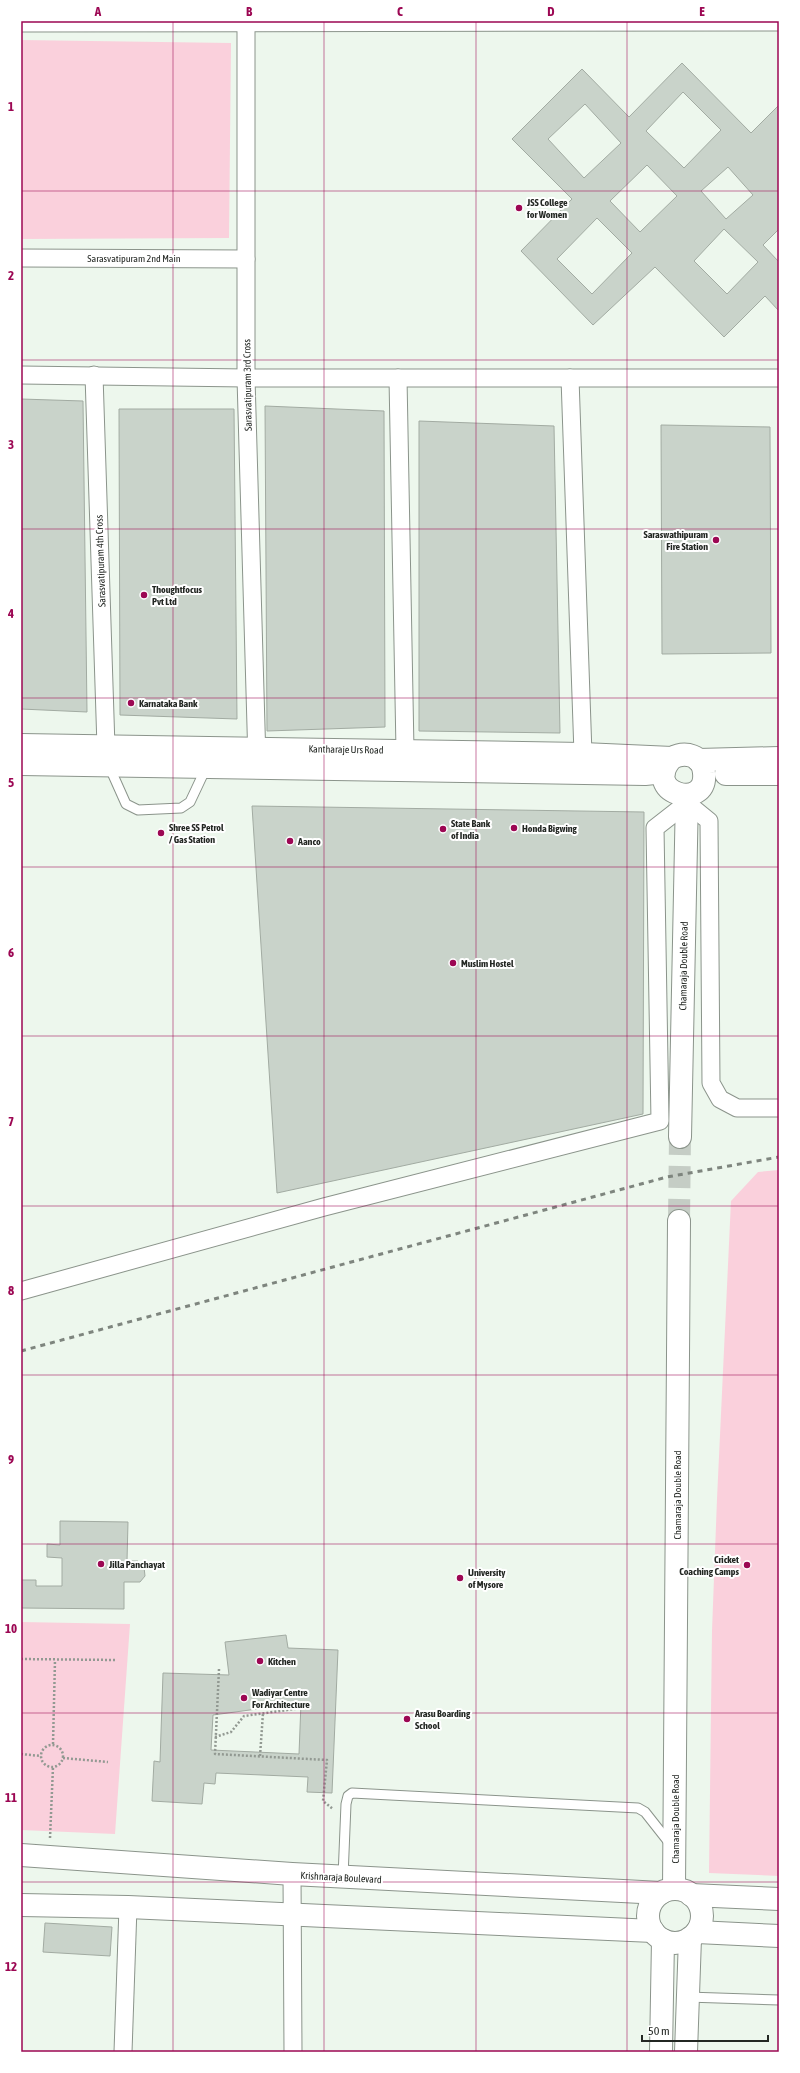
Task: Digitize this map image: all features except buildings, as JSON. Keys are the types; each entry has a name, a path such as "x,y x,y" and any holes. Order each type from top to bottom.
{"street":[{"path":"21,24 246,22 779,22"},
{"name":"Sarasvatipuram 3rd Cross","path":"246,22 246,378 257,758"},
{"name":"Sarasvatipuram 2nd Main","path":"21,258 246,258"},
{"path":"21,375 246,378 779,378"},
{"name":"Sarasvatipuram 4th Cross","path":"94,375 107,756"},
{"path":"398,378 405,750"},
{"path":"570,378 583,754"},
{"name":"Kantharaje Urs Road","path":"21,745 107,756 207,766 257,758 405,750 583,754 668,765"},
{"path":"779,774 701,767 685,754 668,765 665,783 669,789 686,799 709,821 711,1083 720,1099 737,1108 779,1108"},
{"name":"Kantharaje Urs Road","path":"21,764 107,756 257,758 645,774 668,765"},
{"path":"701,767 779,758"},
{"path":"21,1291 324,1207 660,1121 655,828 686,799 698,790 702,784 701,767"},
{"name":"Chamaraja Double Road","path":"680,1137 686,799"},
{"name":"Chamaraja Double Road","path":"676,1892 674,1850 679,1221"},
{"name":"Krishnaraja Boulevard","path":"21,1855 343,1877 676,1892 779,1899"},
{"path":"292,1874 293,2052"},
{"path":"661,2052 658,1936 649,1923 648,1914 650,1906 676,1892 697,1901 701,1912 700,1924 693,1935 687,1997 686,2052"},
{"path":"21,1905 128,1907 658,1936 676,1943 693,1935 779,1936"},
{"path":"123,2052 128,1907"}],"lane":[{"path":"107,756 126,804 138,810 181,808 186,805 190,802 207,766"},
{"path":"343,1877 346,1804 348,1796 352,1793 638,1808 645,1812 674,1850"},
{"path":"687,1997 779,2000"}],"path":[{"path":"21,1659 116,1660"},
{"path":"53,1744 55,1660"},
{"path":"219,1669 215,1754 327,1760 323,1801 345,1819"},
{"path":"216,1737 231,1732 244,1716 309,1707"},
{"path":"260,1756 263,1714"},
{"path":"53,1744 59,1747 63,1754 63,1758 60,1764 53,1767 43,1763 41,1756 43,1749 53,1744"},
{"path":"21,1754 41,1756"},
{"path":"63,1758 108,1762"},
{"path":"49,1857 53,1767"}],"shaded area":[{"path":"21,40 231,43 229,238 21,239"},
{"name":"Cricket Coaching Camps","path":"779,1170 779,1876 709,1873 712,1631 731,1201 758,1172"},
{"path":"21,1622 130,1624 115,1834 21,1830"}],"tunnel":[{"path":"679,1221 680,1137"}],"railway":[{"path":"21,1351 667,1177 779,1157"}],"place":[{"name":"JSS College for Women","path":"519,208"},
{"name":"Saraswathipuram Fire Station","path":"716,540"},
{"name":"Thoughtfocus Pvt Ltd","path":"144,595"},
{"name":"Karnataka Bank","path":"131,703"},
{"name":"Honda Bigwing","path":"514,828"},
{"name":"State Bank of India","path":"443,829"},
{"name":"Shree SS Petrol / Gas Station","path":"161,833"},
{"name":"Aanco","path":"290,841"},
{"name":"Muslim Hostel","path":"453,963"},
{"name":"Jilla Panchayat","path":"101,1564"},
{"name":"Cricket Coaching Camps","path":"747,1565"},
{"name":"University of Mysore","path":"460,1578"},
{"name":"Kitchen","path":"260,1661"},
{"name":"Wadiyar Centre For Architecture","path":"244,1698"},
{"name":"Arasu Boarding School","path":"407,1719"}]}
